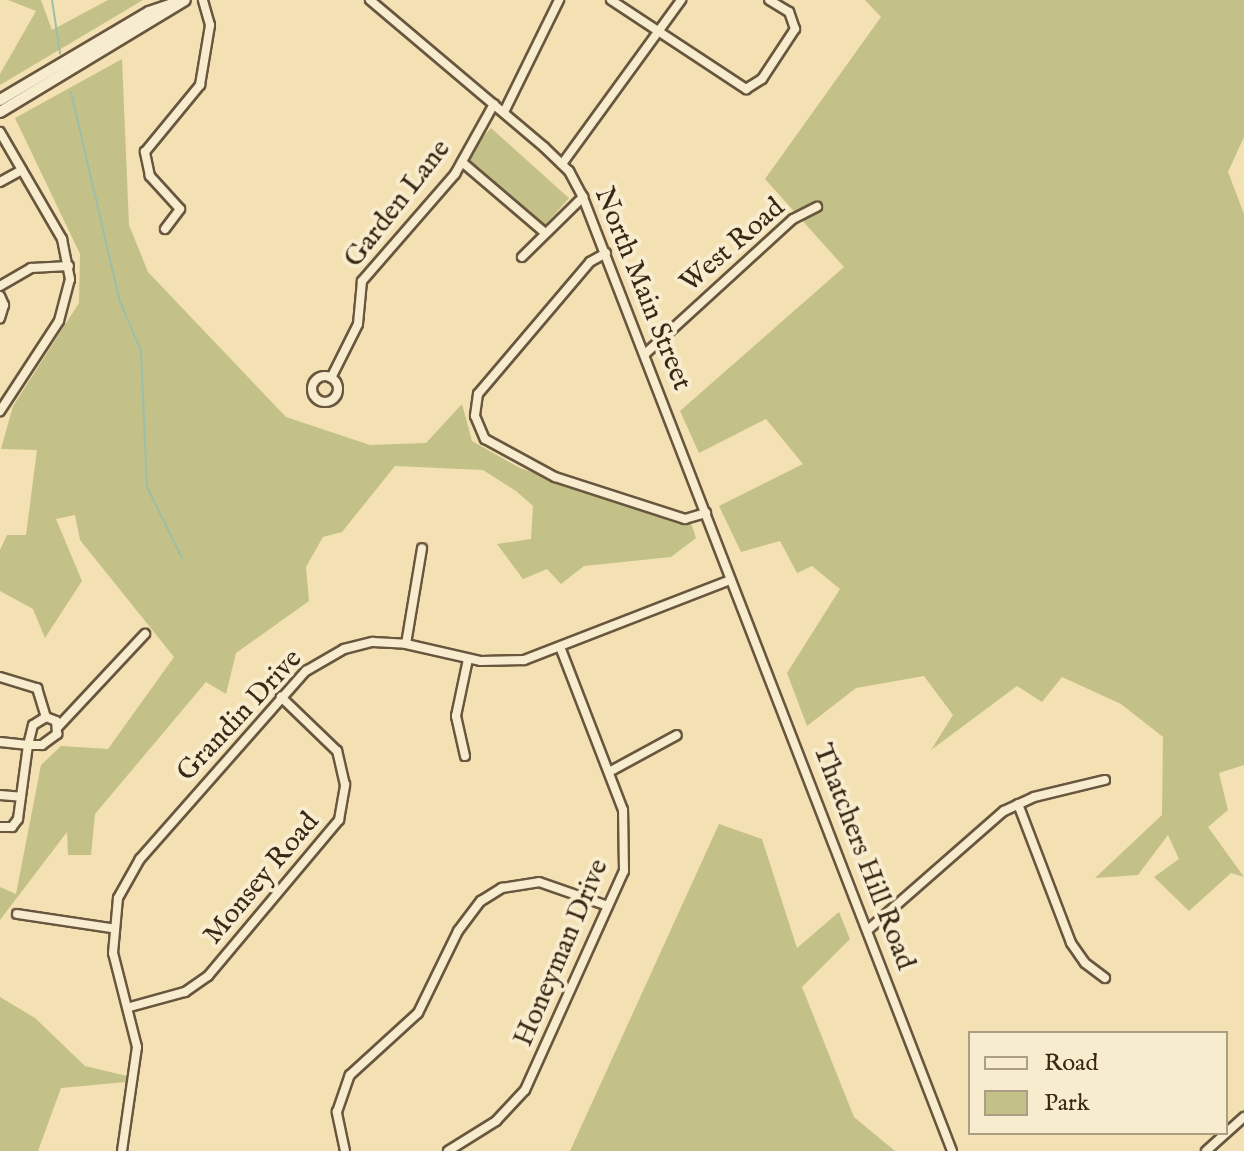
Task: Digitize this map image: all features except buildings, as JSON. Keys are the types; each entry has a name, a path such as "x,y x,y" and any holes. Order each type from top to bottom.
{"street":[{"path":"0,100 149,12 184,0"},
{"path":"0,112 184,0"},
{"path":"165,229 180,209 150,176 145,152 198,88 210,25 203,0"},
{"name":"North Main Street","path":"370,0 562,164 583,197 730,580"},
{"path":"504,112 559,0"},
{"path":"611,0 660,29 734,83 752,88 795,29 789,12 769,0"},
{"path":"562,164 681,0"},
{"name":"Garden Lane","path":"331,378 358,324 362,281 462,162 494,104"},
{"path":"0,132 62,239 69,266 68,297 59,321 0,411"},
{"path":"462,162 545,233"},
{"path":"0,182 22,170"},
{"path":"522,257 583,197"},
{"name":"West Road","path":"645,354 793,219 817,207"},
{"path":"606,253 590,262 478,394 475,416 485,439 555,477 685,519 706,513"},
{"path":"0,286 31,268 69,266"},
{"path":"0,296 4,305 0,318"},
{"path":"406,644 422,548"},
{"name":"Grandin Drive","path":"122,1151 137,1047 130,1007 115,967 111,928 131,870 306,671 344,649 373,642 406,644 468,659 524,660 730,580"},
{"name":"Thatchers Hill Road","path":"730,580 869,929 952,1151"},
{"path":"0,742 28,745 48,742 57,728 145,634"},
{"name":"Honeyman Drive","path":"448,1151 496,1121 525,1090 624,871 627,846 623,810 560,647"},
{"path":"465,756 456,716 468,659"},
{"path":"0,677 37,688 46,717 57,728"},
{"name":"Monsey Road","path":"130,1007 174,997 208,976 339,820 345,785 337,751 281,697"},
{"path":"0,827 15,824 33,725 46,717"},
{"path":"609,772 677,735"},
{"path":"869,929 980,828 1018,804 1105,780"},
{"path":"0,795 21,797"},
{"path":"1018,804 1071,943 1085,963 1105,978"},
{"path":"345,1151 337,1126 343,1086 368,1053 418,1013 458,931 481,901 502,888 539,882 608,906"},
{"path":"17,914 111,928"},
{"path":"1228,1131 1244,1117"},
{"path":"1206,1151 1224,1135"}],"green space":[{"path":"8,0 41,0 52,30 108,0 143,0 0,85 0,74 36,11"},
{"path":"865,0 1244,0 1244,137 1228,172 1244,214 1244,765 1219,773 1228,810 1208,827 1244,877 1231,873 1189,911 1154,877 1179,859 1168,835 1138,875 1095,878 1162,815 1163,737 1121,704 1062,677 1042,702 1017,686 931,750 953,715 924,676 856,688 807,726 787,673 840,589 812,566 797,573 780,541 741,552 719,506 803,464 766,419 699,453 680,411 844,267 765,179 881,17"},
{"path":"122,59 129,225 148,272 286,417 370,445 426,443 462,404 472,441 520,468 684,522 690,520 696,538 671,557 584,566 561,584 547,569 523,579 497,544 531,539 533,506 483,470 395,466 342,532 323,537 306,567 309,601 236,653 226,694 206,682 95,814 91,855 68,855 67,832 0,920 0,887 16,894 41,765 61,746 108,749 174,657 80,540 75,515 56,519 82,581 45,638 33,609 0,591 0,550 7,535 26,535 37,450 1,449 13,406 79,303 80,254 15,118"},
{"path":"491,128 569,198 543,227 465,157"},
{"path":"719,824 762,839 797,948 839,912 850,939 802,987 854,1117 895,1151 570,1151"},
{"path":"0,997 35,1018 85,1066 127,1076 126,1082 61,1088 38,1151 0,1151"}],"waterway":[{"path":"52,0 60,53"},
{"path":"71,92 119,299 141,351 147,487 182,558"}]}
